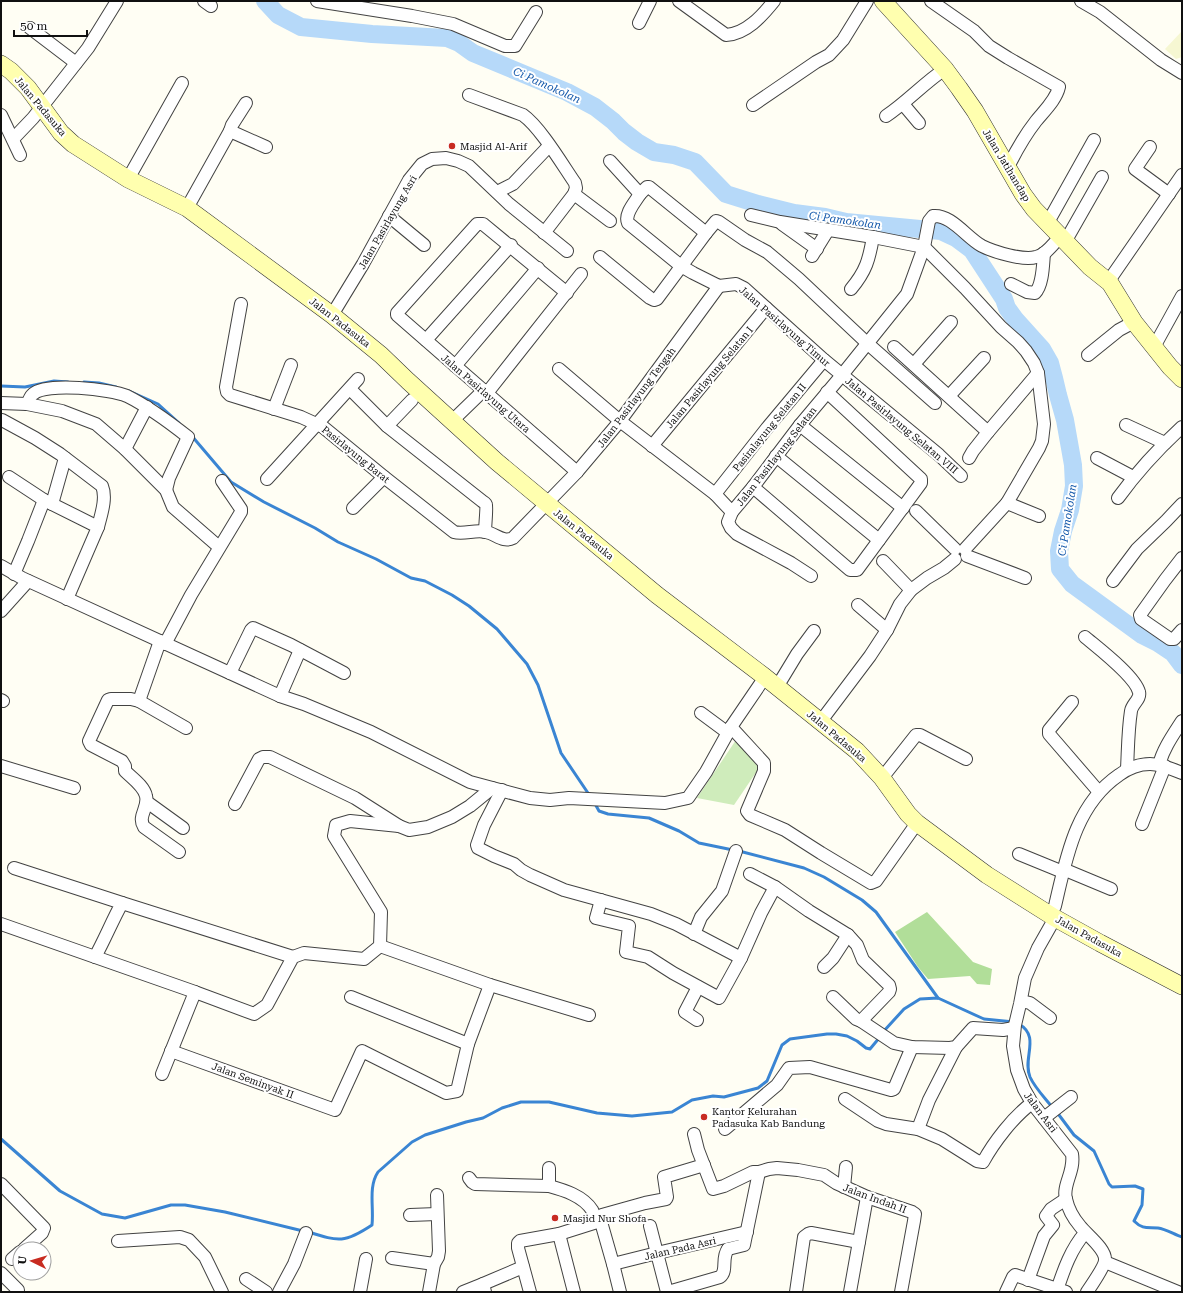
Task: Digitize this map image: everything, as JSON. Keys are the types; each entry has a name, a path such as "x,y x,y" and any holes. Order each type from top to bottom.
{"street":[{"path":"13,139 42,107 88,48 117,1"},
{"path":"317,1 453,24 505,46 515,46 536,12"},
{"path":"639,24 650,1"},
{"path":"679,1 726,35 734,35 752,24 765,13 774,1"},
{"path":"753,105 816,62 829,55 843,40 867,1"},
{"name":"Jalan Jatihandap","path":"883,1 946,69 975,112 1023,194 1034,209 1062,240 1090,267 1109,282 1134,322 1170,367 1182,379"},
{"path":"931,1 974,31 989,46 1059,87 1047,108 1020,144 1008,167"},
{"path":"1080,1 1100,12 1161,60 1182,73"},
{"path":"30,28 76,63"},
{"name":"Jalan Padasuka","path":"1,64 11,71 28,88 61,133 73,144 128,179 188,208 332,315 381,354 452,422 546,503 657,595 771,682 857,751 882,778 908,814 917,823 987,875 1053,916 1100,943 1182,986"},
{"path":"886,116 946,69"},
{"path":"128,179 182,83"},
{"path":"469,95 523,115 528,119 575,183 576,188 574,194 544,233"},
{"path":"188,208 232,125 246,103"},
{"path":"903,104 919,123"},
{"path":"1,115 20,155"},
{"path":"230,131 266,147"},
{"path":"1047,224 1094,140"},
{"path":"497,192 513,184 549,146"},
{"path":"1150,147 1135,169 1170,194"},
{"name":"Jalan Pasirlayung Asri","path":"332,315 363,264 409,180 422,164 432,159 458,161 469,166 509,204 567,251"},
{"path":"610,161 640,194 647,187 649,187 710,228"},
{"path":"1109,282 1182,175"},
{"path":"1011,284 1027,292 1035,293 1038,290 1044,253 1062,240 1102,177"},
{"path":"1109,282 1182,180"},
{"path":"574,194 610,221"},
{"name":"Jalan Pasirlayung Timur","path":"640,194 627,214 626,221 628,223 681,266 719,286 736,284 744,288 824,360 842,374"},
{"name":"Jalan Pasirlayung Selatan","path":"559,369 620,421 715,494 732,512 800,425 907,294 925,242 929,221 933,216 939,215 982,245 1005,254 1028,258 1036,257 1044,253"},
{"path":"389,216 424,245"},
{"path":"751,216 873,237 925,242 1001,327 1026,350 1038,373 1044,424 1042,442 1007,503 961,553 944,568 911,590 900,604 887,630 870,656 821,721"},
{"path":"600,257 643,294 654,300 657,299 710,228 718,222 745,240 767,252 799,279 867,344 935,404"},
{"path":"780,222 814,253 828,230"},
{"name":"Jalan Pasirlayung Utara","path":"511,245 483,224 477,224 397,313 399,317 577,472"},
{"path":"851,289 866,267 873,237"},
{"path":"426,340 511,245 567,293"},
{"path":"455,366 538,268"},
{"path":"452,422 485,391 567,293 581,274"},
{"name":"Jalan Pasirlayung Tengah","path":"546,503 577,472 620,421 719,286"},
{"path":"1154,347 1182,296"},
{"name":"Pasirlayung Barat","path":"241,304 226,387 227,392 230,395 317,423 454,532 486,532 504,540 513,538 546,503"},
{"name":"Jalan Pasirlayung Selatan I","path":"652,446 766,308"},
{"path":"914,364 951,322"},
{"path":"1088,355 1119,330 1134,322"},
{"path":"894,347 988,432"},
{"path":"949,396 984,358"},
{"name":"Pasiralayung Selatan II","path":"715,494 767,428 824,360"},
{"path":"274,409 291,365"},
{"name":"Jalan Pasirlayung Selatan VIII","path":"969,458 988,432 1038,373"},
{"name":"Jalan Pasirlayung Selatan VIII","path":"842,374 939,455 961,476"},
{"path":"267,479 358,379"},
{"path":"27,404 33,393 38,391 61,387 80,387 111,391 126,395 164,418 188,438 169,478 166,490"},
{"path":"350,389 387,426 482,501 486,506 486,532"},
{"path":"753,487 850,570 857,570 921,483 921,479 827,392"},
{"path":"387,426 412,400"},
{"path":"1,403 27,404 62,411 96,424 125,449 166,490 173,507 219,547"},
{"path":"125,449 147,408"},
{"path":"2,420 35,438 65,458 102,486 104,499 98,527 67,599"},
{"path":"800,425 903,508"},
{"path":"1126,425 1165,443"},
{"path":"1118,498 1133,478 1182,427"},
{"path":"776,456 879,540"},
{"path":"14,574 28,541 48,502 65,458"},
{"path":"1098,458 1133,478"},
{"path":"8,477 48,502 98,527"},
{"path":"353,508 384,477"},
{"path":"139,701 162,643 239,515 241,509 222,481"},
{"path":"1007,503 1039,516"},
{"path":"1113,581 1137,549 1182,504"},
{"path":"916,511 961,553 1024,578"},
{"path":"732,512 728,522 737,534 791,563 811,576"},
{"path":"1182,558 1140,615 1141,619 1170,639 1174,639 1182,630"},
{"path":"882,561 911,590"},
{"path":"1,566 28,581 280,696 304,704 371,732 470,782 530,798 550,800 569,798 665,803 688,798 706,772 730,730 797,654 814,631"},
{"path":"2,608 28,581"},
{"path":"858,605 887,630"},
{"path":"230,673 250,630 253,628 344,673"},
{"path":"1085,637 1135,683 1140,692 1139,697 1131,709 1127,770"},
{"path":"280,696 300,650"},
{"path":"179,852 144,827 141,819 147,802 146,795 142,788 126,771 122,761 91,745 89,741 108,700 111,699 131,699 139,701 186,728"},
{"path":"1072,702 1049,730 1049,734 1099,792"},
{"path":"701,713 730,730 764,763 764,771 747,811 750,815 785,830 869,882 872,883 876,881 917,823"},
{"path":"1142,824 1162,766 1161,758 1173,733 1182,721"},
{"path":"882,778 916,735 920,735 966,759"},
{"path":"234,804 259,758 265,757 270,757 354,798 399,826 409,830 434,825 452,817 497,789"},
{"name":"Jalan Asri","path":"1066,1199 1065,1192 1074,1162 1072,1154 1052,1112 1032,1103 1017,1070 1013,1046 1025,978 1030,964 1053,916 1054,906 1069,848 1086,810 1099,792 1114,778 1127,770 1149,764 1162,766"},
{"path":"1,766 74,788"},
{"path":"1162,766 1182,773"},
{"path":"497,789 477,845 478,848 514,864 530,875 564,890 651,914 676,924 741,958"},
{"path":"147,802 183,828"},
{"path":"14,868 293,957 304,953 364,960 380,946 381,912 334,836 336,825 350,821 399,826"},
{"path":"694,934 700,917 722,891 736,851"},
{"path":"1020,854 1111,889"},
{"path":"750,874 774,887 848,935 857,945 863,960 889,985 889,992 861,1021"},
{"path":"601,900 596,918 628,926 626,952 648,957 719,998 741,958 774,887"},
{"path":"95,957 106,938 114,917 122,903"},
{"path":"1,924 254,1014 267,1005 293,957"},
{"path":"824,966 833,958 848,935"},
{"path":"380,946 490,985 589,1015"},
{"path":"351,997 468,1044 490,985"},
{"path":"697,1020 685,1012 698,987"},
{"path":"162,1074 195,992"},
{"path":"833,997 856,1019 894,1043 912,1047 944,1049 956,1047"},
{"path":"1021,1001 1030,1003 1050,1018"},
{"path":"918,1130 929,1100 956,1047 973,1028 1003,1030 1016,1023"},
{"name":"Jalan Seminyak II","path":"171,1051 335,1110 362,1051 446,1093 457,1091 468,1044"},
{"path":"725,1129 777,1085 789,1068 810,1067 891,1090 894,1089 912,1047"},
{"path":"1052,1112 1072,1097"},
{"path":"845,1099 886,1124 918,1130 942,1139 977,1162 983,1162 1017,1116 1032,1103"},
{"path":"599,1222 602,1215 645,1203 666,1200 667,1197 664,1177 704,1165 694,1134"},
{"name":"Jalan Indah II","path":"704,1165 712,1189 753,1172 769,1169 798,1170 824,1175 836,1183 867,1197 912,1212 915,1214 901,1292"},
{"path":"844,1187 846,1167"},
{"path":"549,1168 549,1186"},
{"name":"Jalan Pada Asri","path":"613,1264 656,1253 727,1244 747,1232 759,1172"},
{"path":"469,1178 475,1184 549,1186 584,1202 592,1210 599,1222 613,1264 620,1292"},
{"path":"1,1184 44,1228 42,1233 33,1241"},
{"path":"429,1292 434,1264 438,1257 439,1251 437,1195"},
{"path":"850,1292 867,1197"},
{"path":"1028,1280 1044,1236 1053,1225 1046,1216 1051,1209 1066,1199 1073,1216 1085,1233 1101,1249 1105,1256 1105,1262 1087,1292"},
{"path":"410,1215 437,1214"},
{"path":"530,1292 518,1243 520,1241 559,1234 599,1222"},
{"path":"650,1226 656,1253 668,1292 720,1277 724,1273 724,1254 727,1244"},
{"path":"279,1292 294,1264 306,1233"},
{"path":"796,1292 804,1237 811,1233 859,1242"},
{"path":"1006,1292 1013,1277 1018,1275 1028,1280 1062,1291 1069,1258 1085,1233"},
{"path":"559,1234 574,1292"},
{"path":"118,1241 180,1237 189,1240 204,1257 222,1292"},
{"path":"392,1258 434,1264"},
{"path":"360,1292 366,1259"},
{"path":"1105,1262 1178,1292"},
{"path":"463,1292 484,1288 523,1267"},
{"path":"1,1273 18,1290"},
{"path":"246,1279 266,1292"}],"green space":[{"path":"1182,31 1182,57 1176,59 1165,49"},
{"path":"736,740 759,768 734,805 697,798"},
{"path":"927,912 973,962 992,969 990,985 977,984 970,976 928,979 918,967 895,932"}],"waterway":[{"name":"Ci Pamokolan","path":"265,1 278,15 301,27 372,34 447,38 459,43 473,53 567,92 595,107 637,142 654,152 674,155 695,162 726,194 794,213 825,217 846,222 941,231 956,238 972,250 1004,299 1007,308 1042,349 1050,363 1065,420 1073,465 1074,486 1070,510 1063,531 1059,551 1060,569 1072,584 1142,635 1173,653 1182,665"},
{"path":"1,386 25,387 54,381 68,382"},
{"path":"84,382 99,383 116,387"},
{"path":"129,391 158,404 179,423"},
{"path":"191,435 231,482 264,502 315,528 338,542 376,559 411,578 425,581 452,595 469,606 497,629 527,664 538,685 561,753 590,796"},
{"path":"594,802 599,811 608,814 649,818 679,831 699,843 733,850"},
{"path":"739,851 804,868 824,877 862,900 876,912 938,998"},
{"path":"883,1032 904,1009 920,999 938,998 984,1019 1014,1022"},
{"path":"1019,1024 1029,1035 1030,1048 1028,1070 1030,1077 1037,1089 1052,1107"},
{"path":"309,1232 328,1238 342,1239 348,1238 363,1231 372,1225 372,1191 378,1172 412,1142 425,1135 483,1118 502,1108 521,1102 549,1102 597,1113 632,1116 672,1112 692,1100 713,1096 724,1097 758,1088 767,1081 782,1045 790,1039 836,1034 847,1036 870,1049 880,1037"},
{"path":"1056,1111 1074,1135 1094,1151 1109,1184 1112,1187 1135,1186 1143,1189 1142,1205 1134,1221 1143,1227 1158,1228 1182,1237"},
{"path":"1,1139 60,1191 102,1214 125,1218 171,1205 185,1205 225,1212 303,1231"}],"place":[{"name":"Masjid Al-Arif","path":"452,146"},
{"name":"Kantor Kelurahan Padasuka Kab Bandung","path":"704,1117"},
{"name":"Masjid Nur Shofa","path":"555,1218"}]}
